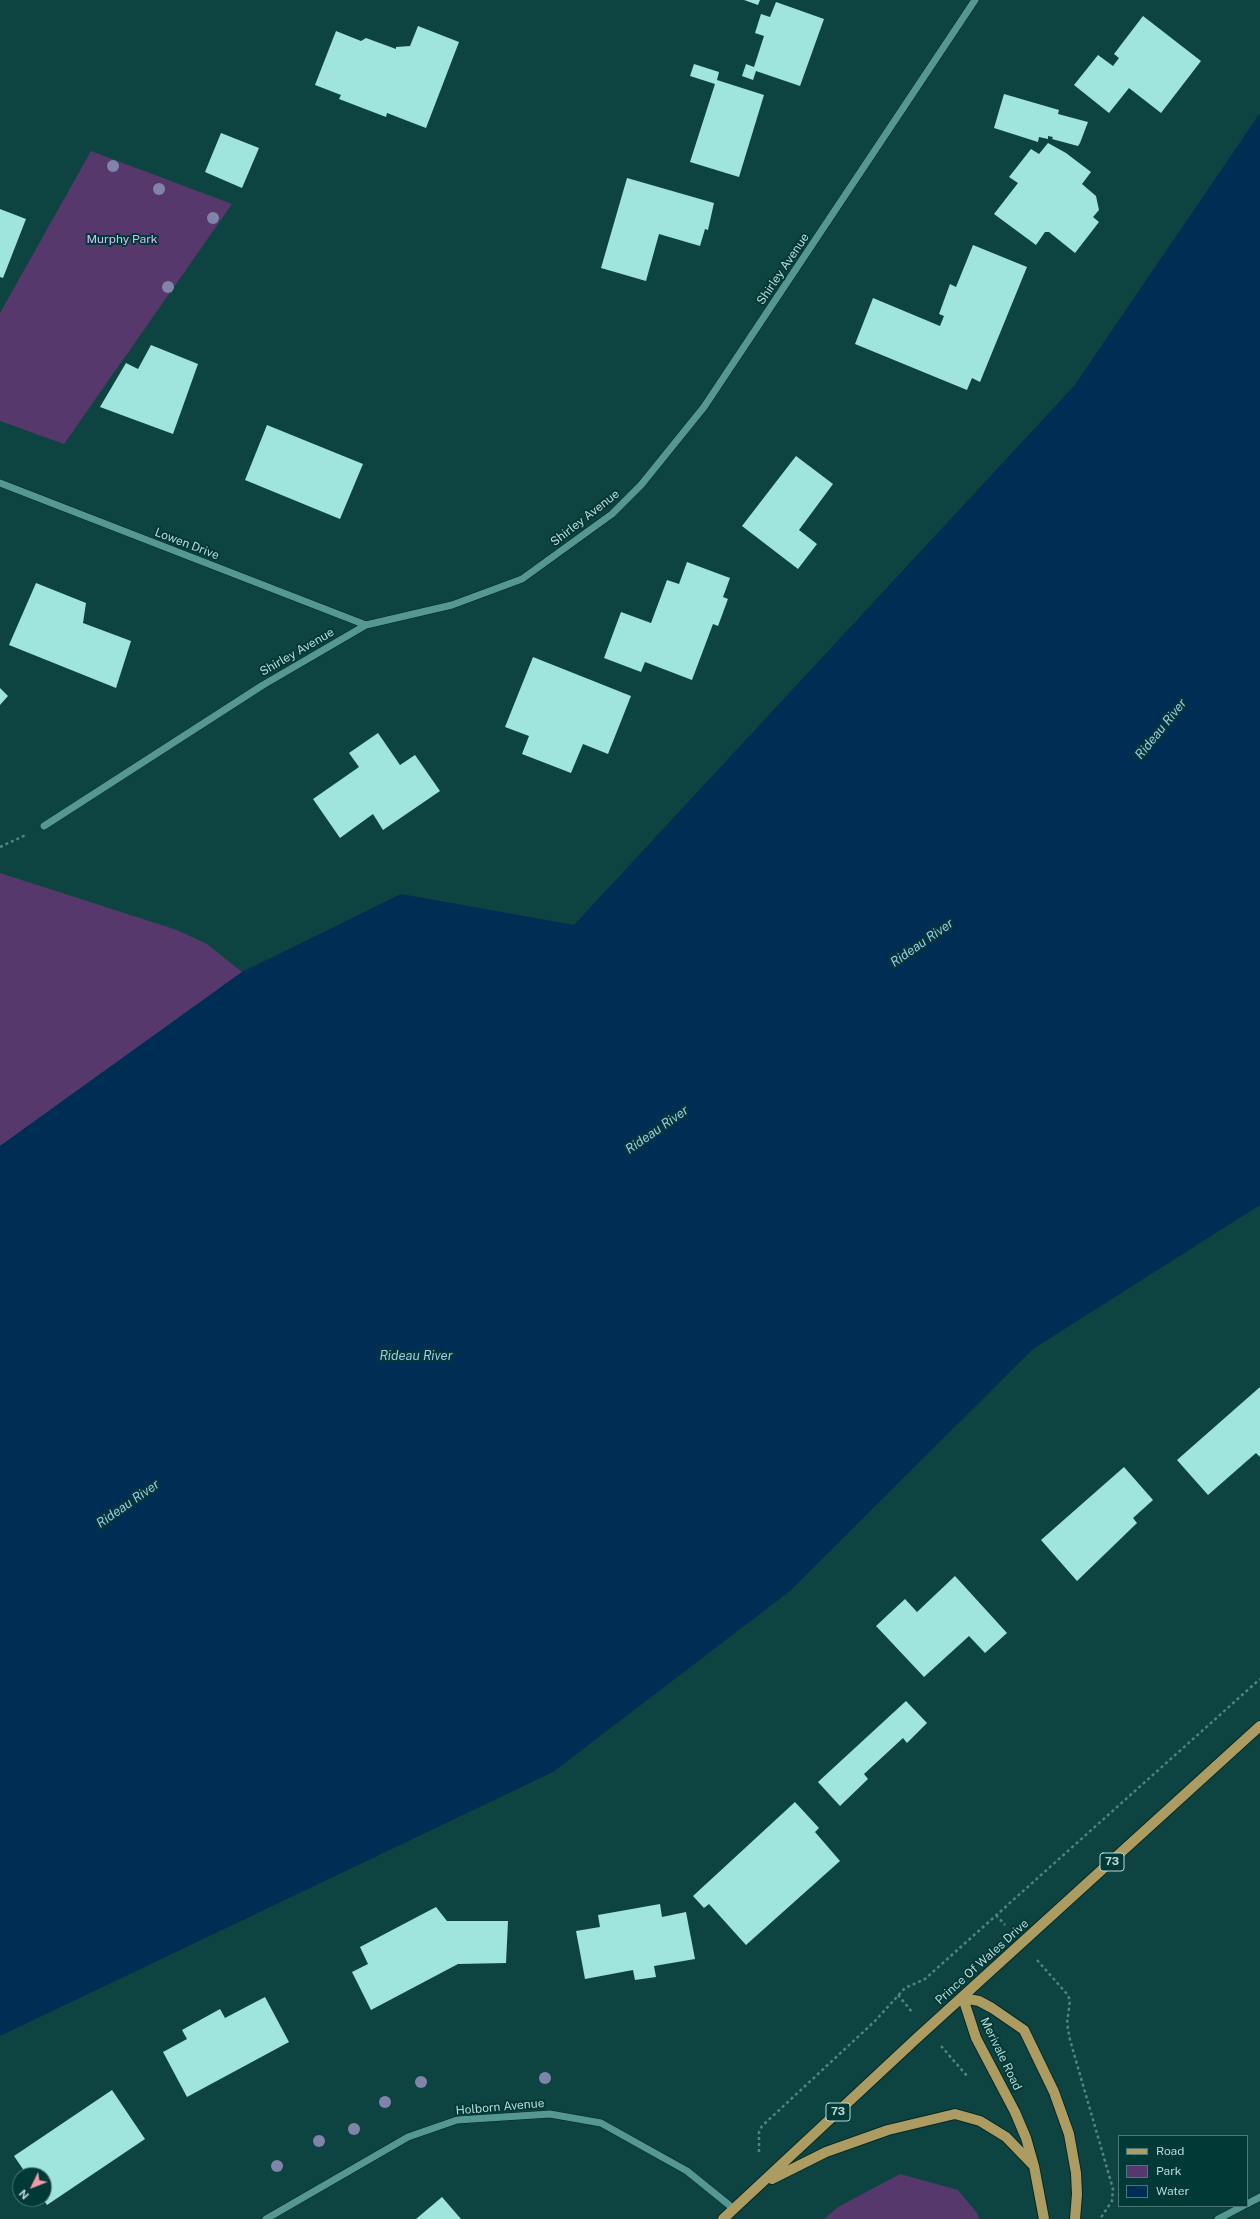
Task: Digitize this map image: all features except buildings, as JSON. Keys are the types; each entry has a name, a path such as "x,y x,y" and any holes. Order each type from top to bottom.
{"main road":[{"name":"Prince Of Wales Drive","path":"723,2219 1260,1726"},
{"name":"Merivale Road","path":"1044,2219 1034,2166 1015,2112 976,2038 963,1998 979,2001 1024,2030 1054,2092 1069,2134 1078,2194 1075,2219"},
{"path":"758,2186 796,2166 888,2130 955,2114 980,2121 1006,2137 1034,2166"}],"street":[{"name":"Shirley Avenue","path":"44,826 263,685 366,625 452,605 522,579 612,514 641,485 704,407 975,0"},
{"name":"Lowen Drive","path":"0,483 366,625"},
{"name":"Holborn Avenue","path":"266,2219 408,2137 457,2120 550,2114 601,2123 687,2171 734,2209"},
{"path":"1248,2203 1260,2197"},
{"path":"1218,2219 1241,2207"}],"path":[{"path":"0,847 44,826"},
{"path":"758,2186 759,2132 762,2126 875,2022 905,1988 925,1979 1260,1679"},
{"path":"1067,1994 1070,2000 1067,2023 1070,2040 1113,2189 1112,2201 1107,2211 1100,2219"}],"green space":[{"name":"Murphy Park","path":"91,151 232,204 64,444 0,421 0,313"},
{"path":"0,873 177,930 207,944 242,972 0,1146"},
{"path":"900,2174 958,2190 977,2213 979,2219 824,2219 838,2207"}],"water":[{"name":"Rideau River","path":"1260,113 1260,1205 1033,1349 790,1591 553,1772 0,2036 0,1146 242,972 401,894 574,925 1074,386"}]}
